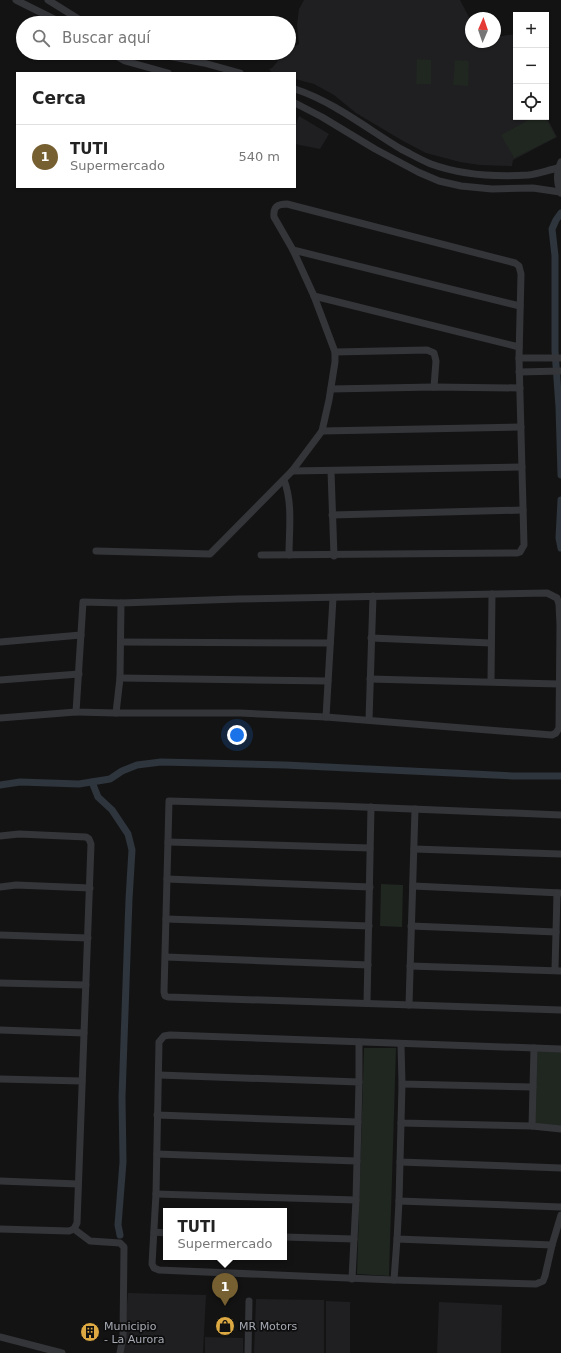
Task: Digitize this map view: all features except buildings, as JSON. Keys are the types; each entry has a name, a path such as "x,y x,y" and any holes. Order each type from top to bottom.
{"street":[{"path":"16,0 48,16"},
{"path":"48,0 74,16"},
{"path":"123,60 164,72"},
{"path":"189,60 236,72"},
{"path":"296,89 337,108 402,149 431,164 458,172 493,175 529,175 559,165 557,181 561,192 532,188 492,189 461,186 439,181 418,172 375,149 322,117 296,104"},
{"path":"96,551 210,554 284,480 322,431 331,389 335,352 314,296 293,250 274,217 276,206 280,204 287,204 515,263 519,266 521,274 518,347 524,545 520,552 334,556 261,555"},
{"path":"293,250 520,306"},
{"path":"314,296 518,347"},
{"path":"335,352 428,350 434,353 436,361 434,387"},
{"path":"519,358 561,358"},
{"path":"542,358 542,371"},
{"path":"519,372 561,371"},
{"path":"331,389 434,387 520,388"},
{"path":"322,431 521,427"},
{"path":"292,471 522,467"},
{"path":"331,471 334,556"},
{"path":"284,480 289,502 289,555"},
{"path":"332,514 523,510"},
{"path":"491,681 492,594"},
{"path":"0,718 76,712 240,713 369,720 552,735 556,733 559,728 559,604 557,598 551,594 373,596 121,603 83,602 76,712"},
{"path":"369,720 373,596"},
{"path":"326,717 333,598"},
{"path":"116,713 120,678 121,603"},
{"path":"0,642 81,635"},
{"path":"371,638 491,643"},
{"path":"121,642 330,644"},
{"path":"0,680 79,674"},
{"path":"120,678 328,681"},
{"path":"370,679 491,681 559,684"},
{"path":"561,815 371,807 169,801 164,992 165,996 168,997 561,1010"},
{"path":"367,1003 371,807"},
{"path":"409,1005 415,809"},
{"path":"0,836 19,834 88,838 91,841 77,1223 74,1229 69,1231 0,1229"},
{"path":"168,842 370,848"},
{"path":"414,850 561,854"},
{"path":"167,879 370,887"},
{"path":"0,887 16,885 90,888"},
{"path":"410,966 558,971 556,932 559,893 413,886"},
{"path":"166,919 369,926"},
{"path":"412,926 556,932"},
{"path":"0,935 88,938"},
{"path":"166,956 368,965"},
{"path":"0,983 86,986"},
{"path":"0,1030 84,1033"},
{"path":"561,1049 164,1036 159,1042 156,1194 152,1264 154,1268 159,1270 394,1280 536,1284 542,1281 545,1276 561,1215"},
{"path":"352,1278 356,1200 359,1042"},
{"path":"394,1280 399,1201 402,1084 401,1044"},
{"path":"532,1126 534,1048"},
{"path":"159,1075 359,1082"},
{"path":"0,1079 82,1080"},
{"path":"402,1084 533,1087"},
{"path":"157,1115 358,1122"},
{"path":"401,1122 561,1128"},
{"path":"157,1154 357,1161"},
{"path":"400,1162 561,1168"},
{"path":"0,1181 78,1184"},
{"path":"156,1194 356,1200"},
{"path":"399,1201 561,1207"},
{"path":"74,1229 90,1241 120,1243 124,1246 122,1337 120,1353"},
{"path":"154,1232 163,1233"},
{"path":"287,1237 354,1239"},
{"path":"397,1239 552,1245"},
{"path":"248,1353 249,1301"},
{"path":"0,1337 62,1353"}],"shaded area":[{"path":"304,0 460,0 466,12 465,12 465,48 501,48 501,36 513,34 513,120 548,120 557,137 513,160 512,166 480,165 460,162 426,153 356,113 334,95 314,84 296,79 296,72 271,72 269,69 272,68 279,60 296,60 296,46 299,44 297,25 299,9"},
{"path":"417,59 431,60 431,84 416,84"},
{"path":"455,60 469,61 468,86 453,85"},
{"path":"299,116 329,134 320,149 296,144 296,124"},
{"path":"528,120 547,120 556,137 514,158 501,135"},
{"path":"381,884 403,885 402,927 380,926"},
{"path":"364,1048 396,1048 389,1276 357,1274"},
{"path":"534,1048 561,1049 561,1129 532,1126"},
{"path":"128,1293 206,1295 203,1353 123,1353"},
{"path":"256,1299 324,1300 324,1353 254,1353"},
{"path":"326,1301 350,1302 350,1353 326,1353"},
{"path":"439,1302 502,1305 501,1353 437,1353"},
{"path":"205,1337 243,1338 243,1353 205,1353"}],"waterway":[{"path":"561,213 552,229 555,256 555,351 559,407 561,475"},
{"path":"561,500 559,538 561,548"},
{"path":"0,785 20,782 79,784 110,779 122,771 137,765 161,762 285,765 513,776 561,776"},
{"path":"92,782 98,797 112,810 128,834 132,850 122,1097 123,1162 118,1225 120,1235"}],"place":[{"name":"TUTI","path":"225,1306"},
{"name":"MR Motors","path":"225,1326"},
{"name":"Municipio - La Aurora","path":"90,1332"}]}
